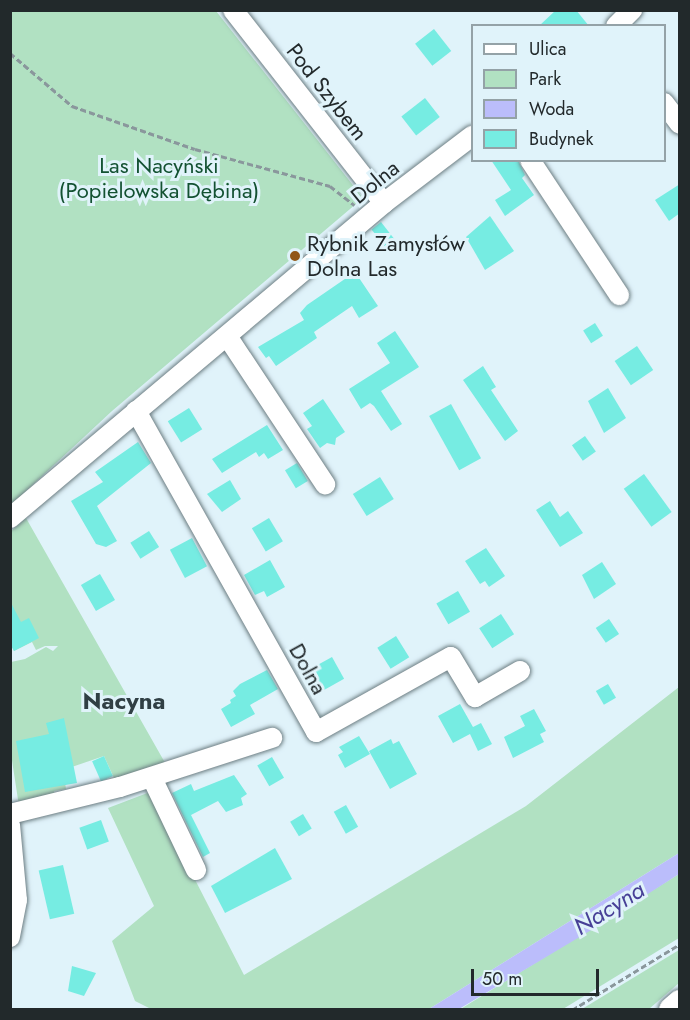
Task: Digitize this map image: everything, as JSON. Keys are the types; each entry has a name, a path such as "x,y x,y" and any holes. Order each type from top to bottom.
{"main road":[{"path":"672,1010 680,1003"}],"street":[{"name":"Pod Szybem","path":"233,10 384,203"},
{"path":"618,24 632,10"},
{"path":"666,106 680,124"},
{"name":"Dolna","path":"10,518 384,203 471,137"},
{"path":"531,162 619,296"},
{"path":"227,336 325,484"},
{"name":"Dolna","path":"136,411 316,732 451,657 476,697 520,671"},
{"path":"10,814 152,778 272,738"},
{"path":"152,778 196,870"},
{"path":"10,825 17,900 10,937"}],"path":[{"path":"10,53 72,106 195,149 330,186 369,217"},
{"path":"572,1010 680,944"}],"green space":[{"name":"Las Nacyński (Popielowska Dębina)","path":"11,11 216,11 363,198 112,411 11,505"},
{"path":"26,518 168,768 91,787 114,778 104,756 63,770 66,789 54,791 56,799 19,806 11,754 11,662 25,659 46,647 53,651 58,646 45,646 36,650 32,642 14,651 11,644 10,532"},
{"path":"679,687 679,853 429,1009 153,1010 135,1001 112,941 154,906 108,808 150,792 244,975 526,806"},
{"path":"679,874 679,938 563,1009 459,1010"},
{"path":"679,950 679,983 649,1009 582,1009"}],"water":[{"path":"679,853 679,874 598,926 459,1009 429,1009"}],"building":[{"path":"556,10 576,10 587,24 541,24"},
{"path":"434,29 451,51 432,66 415,44"},
{"path":"425,98 440,117 416,135 401,116"},
{"path":"492,162 519,162 525,175 522,178 534,195 505,216 495,200 511,190"},
{"path":"680,184 680,213 669,221 655,200"},
{"path":"490,216 514,251 485,270 466,237"},
{"path":"381,222 398,244 389,251 372,229"},
{"path":"355,272 378,306 359,318 352,306 314,332 317,338 276,366 269,356 266,358 258,347 304,320 300,313 307,305"},
{"path":"595,323 603,336 591,343 583,330"},
{"path":"395,331 419,367 381,391 402,424 391,431 370,403 361,409 349,389 390,363 377,343"},
{"path":"637,346 653,370 631,385 615,361"},
{"path":"483,366 496,387 491,390 518,431 505,441 463,380"},
{"path":"608,388 626,418 604,433 588,401"},
{"path":"323,399 345,432 336,438 335,445 327,443 320,448 307,429 312,426 303,413"},
{"path":"451,404 481,458 459,470 429,416"},
{"path":"189,408 202,429 181,442 168,421"},
{"path":"267,425 283,450 268,459 264,453 259,457 256,452 222,473 212,459"},
{"path":"585,436 596,452 583,461 572,445"},
{"path":"138,442 151,463 97,506 117,541 106,547 96,544 71,501 103,482 95,472"},
{"path":"297,463 308,481 296,488 285,470"},
{"path":"644,474 672,512 651,527 624,489"},
{"path":"380,477 394,499 367,516 353,494"},
{"path":"230,480 241,499 222,512 207,494"},
{"path":"550,501 560,517 568,511 583,533 560,547 536,510"},
{"path":"269,518 283,541 266,551 252,528"},
{"path":"149,531 159,547 140,559 130,543"},
{"path":"192,538 207,566 185,578 170,550"},
{"path":"486,548 505,576 489,587 485,581 480,584 465,561"},
{"path":"270,560 285,587 267,597 264,591 255,595 244,575"},
{"path":"602,562 616,584 594,599 582,575"},
{"path":"100,574 115,600 96,611 81,585"},
{"path":"458,591 470,612 448,624 436,604"},
{"path":"10,601 21,622 29,618 39,638 14,651 10,644"},
{"path":"501,614 514,634 492,648 479,628"},
{"path":"609,619 619,634 606,643 596,628"},
{"path":"396,636 409,657 391,669 377,648"},
{"path":"332,657 344,679 321,692 308,670"},
{"path":"267,670 278,689 250,705 255,714 231,727 221,709 231,703 230,700 236,696 233,691 240,684"},
{"path":"608,684 616,698 604,705 596,691"},
{"path":"460,704 473,727 481,723 492,744 478,751 470,734 453,743 438,716"},
{"path":"534,709 546,731 540,734 544,742 513,758 504,737 525,726 520,716"},
{"path":"64,718 77,783 25,792 16,741 49,734 46,723"},
{"path":"359,736 370,754 345,768 338,755 343,752 339,747"},
{"path":"391,739 393,744 399,741 417,774 390,789 369,751"},
{"path":"104,756 113,776 101,781 92,761"},
{"path":"272,757 284,778 269,786 257,766"},
{"path":"234,775 247,794 241,798 243,805 226,812 218,801 191,815 210,853 203,857 172,793 191,784 194,791"},
{"path":"346,805 358,827 346,834 334,812"},
{"path":"303,814 312,829 299,836 290,822"},
{"path":"101,820 109,842 87,849 79,828"},
{"path":"275,848 292,879 225,913 211,886"},
{"path":"63,865 74,914 50,919 39,871"},
{"path":"72,966 96,973 84,996 68,991"}],"place":[{"name":"Rybnik Zamysłów Dolna Las","path":"295,256"}],"district":[{"name":"Nacyna","path":"124,701"}]}
